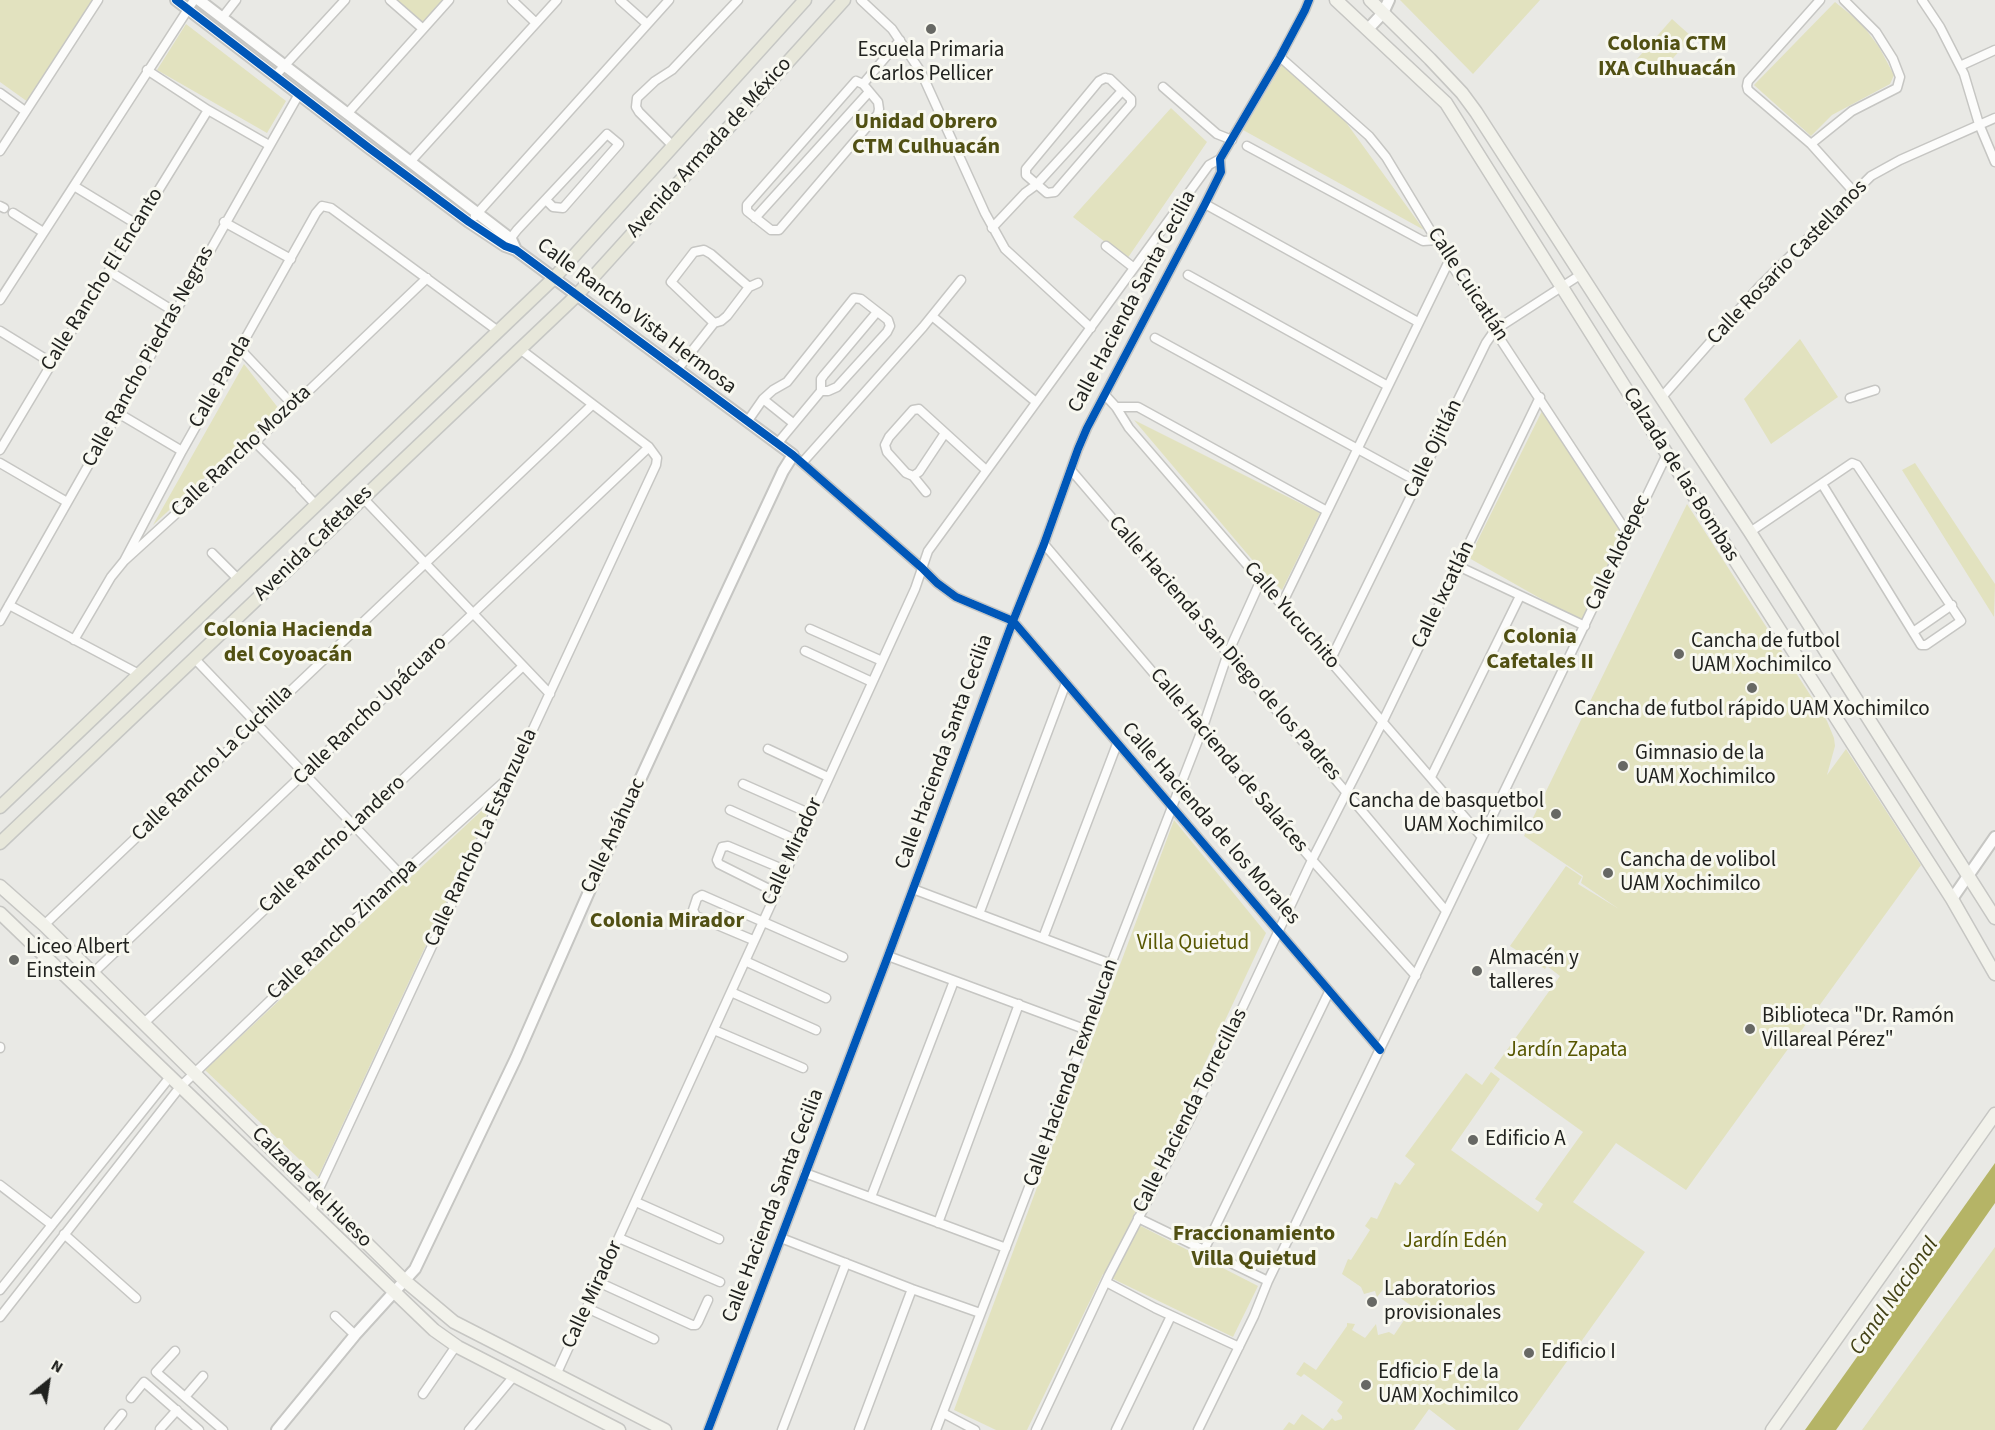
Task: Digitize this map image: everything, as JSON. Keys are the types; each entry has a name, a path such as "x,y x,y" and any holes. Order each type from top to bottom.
{"main road":[{"name":"Avenida Armada de México","path":"576,296 844,0"},
{"name":"Calzada de las Bombas","path":"1335,0 1446,103 1952,899 1994,971"},
{"name":"Calzada de las Bombas","path":"1370,0 1430,59 1462,93 1476,112 1580,275 1750,532 1995,918"},
{"name":"Avenida Armada de México","path":"554,278 801,1"},
{"path":"1416,74 1430,59"},
{"name":"Avenida Cafetales","path":"0,807 554,278"},
{"name":"Avenida Cafetales","path":"0,843 576,296"},
{"name":"Calzada del Hueso","path":"0,886 44,925 404,1280 454,1322 665,1430"},
{"name":"Calzada del Hueso","path":"0,913 434,1330 456,1346 619,1430"},
{"path":"1772,1430 1995,1114"}],"street":[{"path":"0,150 98,0"},
{"name":"Calle Rancho Vista Hermosa","path":"176,0 190,5 298,94 469,222 508,242"},
{"name":"Calle Rancho Vista Hermosa","path":"199,0 477,213 516,250 576,296 793,455 922,568 937,584 956,597 1013,621"},
{"path":"222,18 236,0"},
{"path":"275,76 345,0"},
{"path":"390,0 422,28"},
{"path":"347,114 449,0"},
{"path":"512,0 536,23"},
{"path":"410,162 557,0"},
{"path":"620,0 647,24"},
{"path":"469,222 669,0"},
{"path":"673,146 636,107 639,95 672,70 738,0"},
{"path":"861,0 892,29 921,72 992,228 1005,249 1091,328"},
{"name":"Calle Hacienda Santa Cecilia","path":"1305,10 1308,0"},
{"name":"Calle Hacienda Santa Cecilia","path":"708,1430 1087,428 1221,172 1220,159 1305,10 1318,0"},
{"path":"1368,29 1383,13 1389,0"},
{"path":"1820,0 1748,81 1747,86 1748,90 1811,144 1854,192"},
{"path":"1811,144 1852,111 1897,88 1900,77 1893,59 1876,32 1844,0"},
{"path":"1922,0 1940,27 1964,74 1979,124 1995,162"},
{"path":"0,300 190,5"},
{"path":"755,218 866,88 900,40"},
{"path":"1960,66 1995,50"},
{"name":"Calle Cuicatlán","path":"1280,57 1369,136 1386,157 1449,261 1629,534"},
{"path":"147,70 208,110 269,145"},
{"path":"1105,78 1110,79 1131,99 1131,104 1055,192 1047,193 1036,185 1026,175 1026,169 1099,81 1105,78"},
{"path":"856,81 866,88 879,105 878,114 779,230 771,230 747,211 748,202 853,82 856,81"},
{"path":"1163,87 1217,134 1232,140"},
{"path":"992,228 1025,193 1036,185 1122,91"},
{"path":"0,93 25,111"},
{"name":"Calle Rancho Piedras Negras","path":"0,621 298,94"},
{"name":"Calle Rancho El Encanto","path":"0,450 208,110"},
{"name":"Calle Rosario Castellanos","path":"1661,398 1759,287 1871,176 1900,160 1995,118"},
{"path":"508,242 546,200 607,134 619,144 563,208 553,207 546,200"},
{"path":"369,148 378,137"},
{"path":"1247,146 1423,241 1437,240"},
{"name":"Calle Mirador","path":"556,1375 810,814 915,589 928,551 1209,165 1220,159"},
{"path":"74,186 138,225"},
{"path":"1205,204 1418,322"},
{"name":"Calle Panda","path":"124,561 182,451 319,208 322,206 331,208 427,278"},
{"path":"13,213 43,232"},
{"path":"224,222 291,259"},
{"path":"1107,246 1134,268"},
{"path":"677,370 714,323 721,321 753,285 705,250 694,252 671,282 714,323"},
{"path":"1281,606 1449,261"},
{"path":"109,271 174,312"},
{"path":"1188,275 1388,386"},
{"name":"Calle Ojitlán","path":"1330,661 1486,343 1496,330 1580,275"},
{"path":"427,278 498,331"},
{"name":"Calle Rancho Mozota","path":"74,640 111,577 124,561 255,442 427,278"},
{"path":"802,463 923,327 961,280"},
{"path":"747,422 772,390 788,382 854,298 861,299 888,320 890,326 837,387 821,391"},
{"path":"777,444 821,391 821,379 824,375 877,312"},
{"path":"932,316 1036,402"},
{"path":"0,331 52,363"},
{"path":"1155,338 1418,482"},
{"path":"240,349 293,405"},
{"path":"520,349 649,447"},
{"path":"1850,398 1875,390"},
{"name":"Calle Yucuchito","path":"1105,395 1116,407 1129,428 1260,582 1481,836"},
{"name":"Calle Ixcatlán","path":"1347,792 1540,397"},
{"path":"763,399 793,423"},
{"name":"Calle Rancho La Cuchilla","path":"44,925 592,405"},
{"path":"1116,407 1138,407 1327,511"},
{"path":"926,492 913,476 906,473 887,452 885,445 889,437 914,410 919,409 975,463 986,470"},
{"path":"118,413 182,451"},
{"path":"913,476 945,433"},
{"path":"255,442 316,505"},
{"name":"Calle Rancho La Estanzuela","path":"311,1212 317,1193 656,465 657,458 649,447"},
{"name":"Calle Rancho Upácuaro","path":"93,974 649,447"},
{"name":"Calle Alotepec","path":"1198,1430 1481,836 1667,454"},
{"name":"Calle Anáhuac","path":"277,1430 355,1335 415,1269 422,1256 495,1102 719,608 783,471 793,455"},
{"path":"0,463 67,502"},
{"path":"1750,532 1822,484 1852,464 1860,467 1952,605 1961,621 1958,624 1926,645 1921,645 1822,484"},
{"name":"Calle Hacienda San Diego de los Padres","path":"1071,470 1446,911"},
{"path":"363,498 550,694"},
{"name":"Calle Hacienda de Salaíces","path":"1044,544 1312,860 1416,976"},
{"path":"212,553 238,579"},
{"path":"1458,566 1585,626"},
{"name":"Calle Hacienda Texmelucan","path":"936,1430 1054,1122 1111,964 1202,730 1228,653 1260,582"},
{"path":"1431,777 1520,596"},
{"path":"9,605 139,675"},
{"path":"1913,632 1952,605"},
{"name":"Calle Hacienda de los Morales","path":"1013,621 1380,1050"},
{"path":"810,629 882,661"},
{"path":"806,651 872,682"},
{"path":"194,658 401,875"},
{"name":"Calle Rancho Landero","path":"144,1024 523,666"},
{"path":"979,914 1066,683"},
{"path":"1043,938 1118,744"},
{"path":"768,748 828,777"},
{"name":"Calle Rancho Zinampa","path":"0,1317 193,1072 401,875 510,776"},
{"path":"743,784 810,814"},
{"name":"Calle Hacienda Torrecillas","path":"1036,1430 1106,1282 1191,1117 1312,860 1347,792"},
{"path":"730,810 799,841"},
{"path":"1952,899 1995,837"},
{"path":"775,892 719,864 717,860 722,847 728,846 785,870"},
{"path":"913,889 1111,964"},
{"path":"753,940 696,916 693,910 697,898 702,895 843,957"},
{"path":"888,956 1087,1030"},
{"path":"745,961 826,998"},
{"path":"871,1197 954,981"},
{"path":"731,992 816,1030"},
{"path":"1204,1250 1329,992"},
{"path":"938,1223 1019,1004"},
{"path":"714,1030 803,1068"},
{"path":"0,1290 170,1077"},
{"path":"137,1119 148,1127"},
{"path":"805,1173 1006,1248"},
{"path":"0,1185 52,1225"},
{"path":"636,1202 719,1239"},
{"path":"1138,1218 1268,1281"},
{"path":"64,1234 136,1298"},
{"path":"619,1238 720,1282"},
{"path":"781,1238 980,1313"},
{"path":"782,1430 846,1263"},
{"path":"598,1282 692,1325 698,1322 708,1300"},
{"path":"1106,1282 1171,1316 1239,1347"},
{"path":"859,1430 912,1289"},
{"path":"587,1308 654,1339"},
{"path":"335,1316 355,1335"},
{"path":"1116,1430 1171,1316"},
{"path":"423,1394 456,1346"},
{"path":"175,1350 156,1372 223,1430"},
{"path":"185,1397 203,1376"},
{"path":"469,1430 514,1376"},
{"path":"131,1398 144,1382 199,1430"},
{"path":"160,1429 177,1410"},
{"path":"943,1413 975,1430"},
{"path":"109,1430 122,1414"}],"green space":[{"path":"0,0 94,0 28,102 0,82"},
{"path":"395,0 446,0 422,27"},
{"path":"1400,0 1540,0 1473,74"},
{"path":"1835,2 1861,23 1879,47 1894,75 1890,84 1832,115 1811,136 1754,85"},
{"path":"1672,19 1692,37 1656,77 1637,59"},
{"path":"186,24 286,101 267,133 157,70"},
{"path":"1282,65 1345,121 1424,230 1243,130"},
{"path":"1171,108 1207,142 1127,259 1073,217"},
{"path":"1800,339 1838,397 1771,444 1744,399"},
{"path":"244,364 279,409 153,525"},
{"path":"1543,409 1623,532 1582,622 1469,558"},
{"path":"1134,420 1320,513 1282,590 1266,576"},
{"path":"1915,463 1995,584 1994,617 1902,470"},
{"path":"1687,504 1827,721 1835,746 1827,775 1846,749 1921,865 1686,1190 1616,1143 1573,1202 1645,1252 1518,1430 1456,1430 1429,1409 1414,1430 1283,1430 1289,1422 1294,1425 1302,1414 1323,1429 1332,1418 1335,1421 1342,1419 1337,1411 1343,1402 1304,1374 1301,1377 1296,1374 1304,1362 1316,1370 1347,1323 1355,1324 1352,1330 1365,1338 1376,1324 1378,1335 1389,1332 1394,1335 1413,1307 1385,1287 1377,1297 1375,1291 1364,1294 1361,1287 1342,1274 1348,1259 1351,1260 1370,1230 1365,1226 1371,1217 1377,1219 1395,1182 1400,1185 1415,1164 1405,1156 1466,1073 1482,1085 1491,1072 1500,1079 1451,1150 1538,1212 1543,1204 1535,1199 1583,1132 1494,1068 1560,976 1547,966 1545,969 1510,946 1566,866 1582,877 1578,884 1619,909 1581,883 1583,876 1524,836"},
{"path":"494,799 318,1177 205,1070"},
{"name":"Villa Quietud","path":"1174,820 1266,933 1131,1221 1258,1286 1233,1337 1103,1274 1027,1430 996,1430 954,1410"},
{"path":"1995,1247 1995,1430 1862,1430"}],"shaded area":[{"name":"Canal Nacional","path":"1995,1163 1995,1203 1836,1430 1805,1430"}],"cycle path":[{"path":"176,0 469,222 505,246 516,250 793,455 937,583 956,597 1013,621 1380,1050"},
{"path":"708,1430 1078,449 1221,172 1220,159 1280,57 1309,0"}],"place":[{"name":"Escuela Primaria Carlos Pellicer","path":"931,29"},
{"name":"Cancha de futbol UAM Xochimilco","path":"1679,654"},
{"name":"Cancha de futbol rápido UAM Xochimilco","path":"1752,688"},
{"name":"Gimnasio de la UAM Xochimilco","path":"1623,766"},
{"name":"Cancha de basquetbol UAM Xochimilco","path":"1556,814"},
{"name":"Cancha de volibol UAM Xochimilco","path":"1608,873"},
{"name":"Liceo Albert Einstein","path":"14,960"},
{"name":"Almacén y talleres","path":"1477,971"},
{"name":"Biblioteca \"Dr. Ramón Villareal Pérez\"","path":"1750,1029"},
{"name":"Edificio A","path":"1473,1140"},
{"name":"Laboratorios provisionales","path":"1372,1302"},
{"name":"Edificio I","path":"1529,1353"},
{"name":"Edficio F de la UAM Xochimilco","path":"1366,1385"}],"district":[{"name":"Colonia CTM IXA Culhuacán","path":"1667,58"},
{"name":"Unidad Obrero CTM Culhuacán","path":"926,136"},
{"name":"Colonia Hacienda del Coyoacán","path":"288,644"},
{"name":"Colonia Cafetales II","path":"1540,650"},
{"name":"Colonia Mirador","path":"667,922"},
{"name":"Fraccionamiento Villa Quietud","path":"1254,1248"}],"park label":[{"name":"Jardín Zapata","path":"1567,1051"},
{"name":"Jardín Edén","path":"1455,1242"}]}
